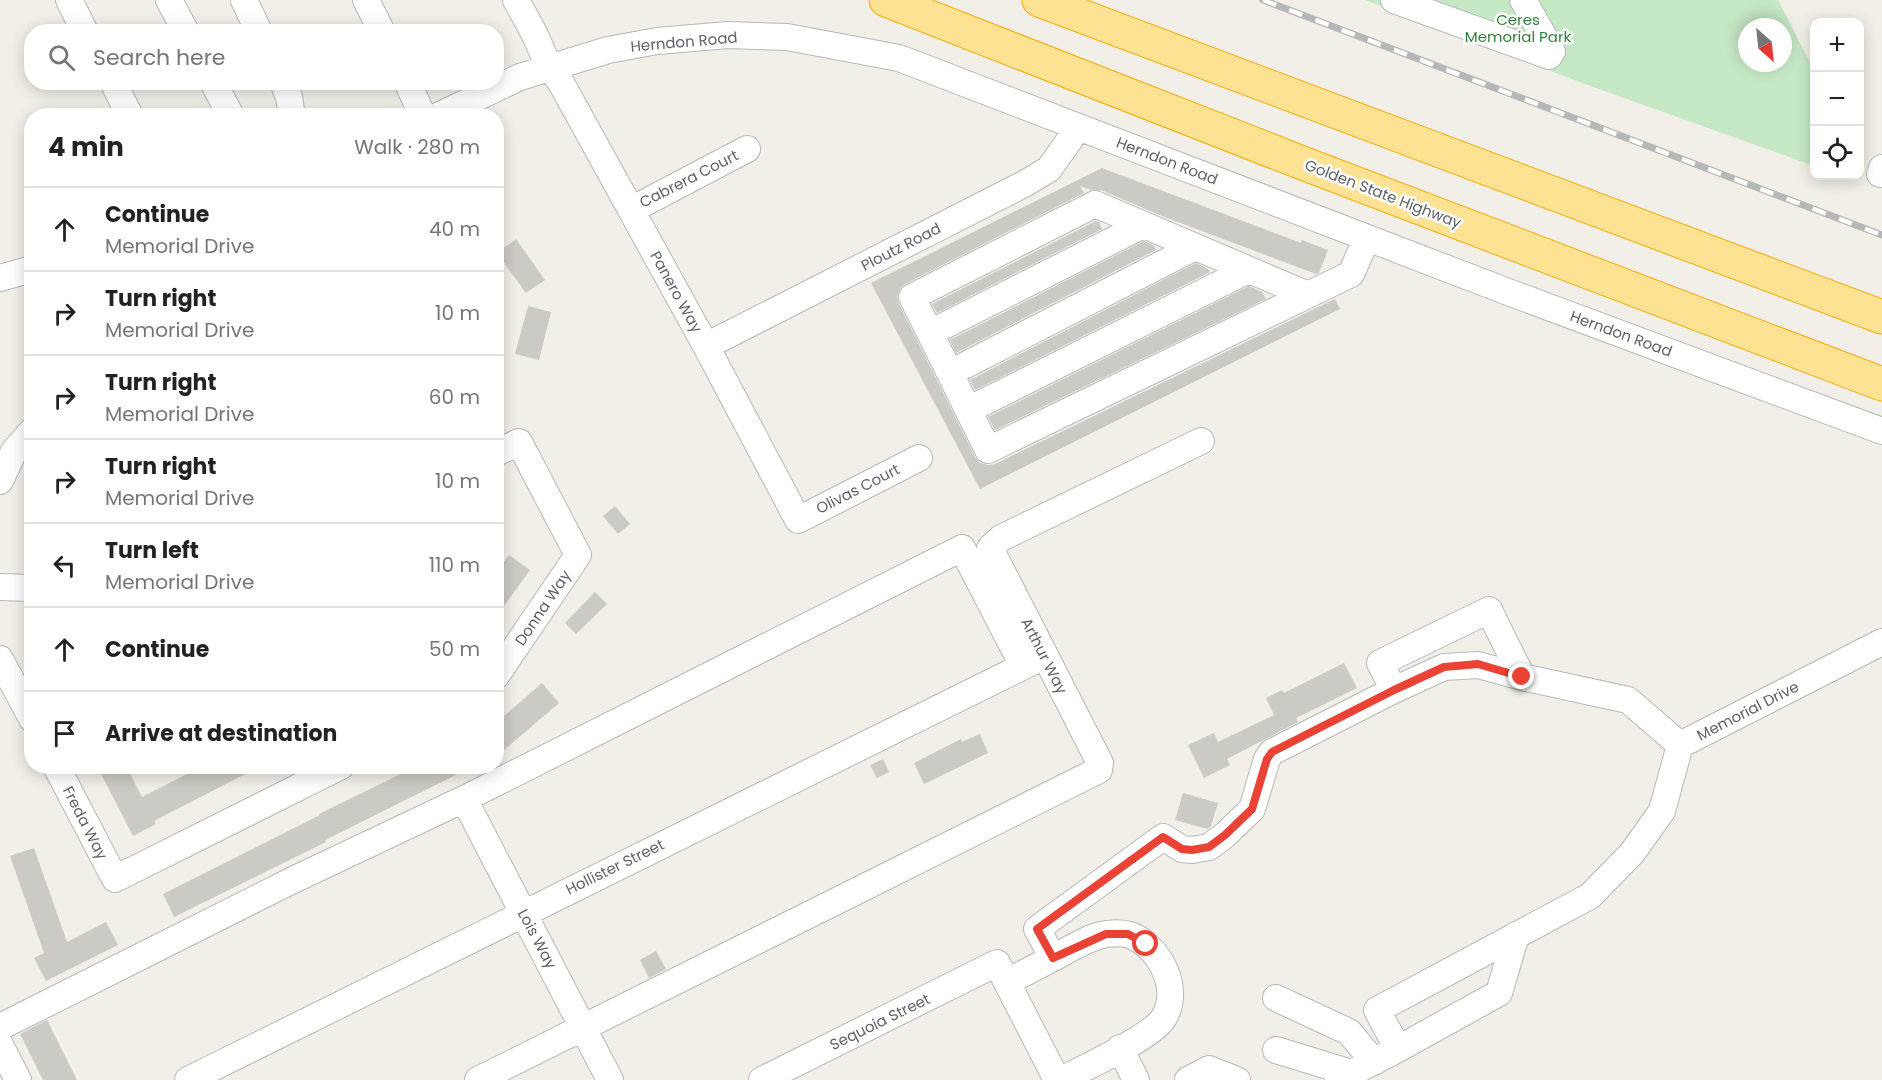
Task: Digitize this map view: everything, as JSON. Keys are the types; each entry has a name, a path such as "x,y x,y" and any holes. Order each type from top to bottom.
{"highway":[{"name":"Golden State Highway","path":"874,0 900,6 1305,164 1882,384"},
{"path":"1039,0 1882,316"}],"street":[{"path":"69,0 82,24"},
{"path":"169,0 182,24"},
{"path":"244,0 255,24"},
{"path":"366,0 378,24"},
{"name":"Panero Way","path":"516,0 535,34 549,67 560,81 706,346 798,520"},
{"path":"1394,0 1549,56 1552,52 1550,47 1523,0"},
{"name":"Herndon Road","path":"504,85 549,67 608,50 657,41 728,35 787,37 898,58 1367,238 1882,431"},
{"path":"117,90 126,108"},
{"path":"217,90 227,108"},
{"path":"286,90 291,108"},
{"path":"411,90 419,108"},
{"name":"Herndon Road","path":"455,108 493,90"},
{"name":"Ploutz Road","path":"706,346 1026,183 1049,169 1078,128"},
{"name":"Cabrera Court","path":"631,210 747,149"},
{"path":"1308,295 1095,204 912,297 988,450 1308,295 1350,274 1367,238"},
{"path":"930,333 1143,225"},
{"path":"950,374 1196,247"},
{"path":"968,410 1248,270"},
{"path":"0,278 24,271"},
{"path":"0,481 14,451 24,440"},
{"name":"Arthur Way","path":"583,1028 1099,770 1100,763 1034,661 990,548 1001,538 1201,441"},
{"name":"Donna Way","path":"504,664 578,555 508,448"},
{"name":"Olivas Court","path":"798,520 919,458"},
{"path":"0,1027 291,881 464,799 962,548 1034,661"},
{"path":"0,587 24,588"},
{"path":"1394,690 1380,663 1489,610 1522,677"},
{"name":"Memorial Drive","path":"1398,1049 1377,1010 1590,896 1632,853 1662,811 1680,745 1882,642"},
{"path":"0,659 24,704"},
{"name":"Hollister Street","path":"188,1080 523,912 1034,661"},
{"path":"1002,972 1059,1080 1150,1031 1163,1018 1170,991 1167,975 1160,960 1146,944 1128,934 1106,934 1053,958 1037,929 1163,837 1182,849 1209,847 1252,809 1267,759 1272,752 1444,667 1478,664 1522,677 1628,700 1680,745"},
{"name":"Freda Way","path":"60,774 115,879 325,774"},
{"name":"Lois Way","path":"464,799 610,1080"},
{"path":"1276,1050 1344,1077 1499,993 1516,935"},
{"name":"Sequoia Street","path":"762,1080 1002,972 1053,958"},
{"path":"1276,998 1350,1032 1374,1062"},
{"path":"478,1080 583,1028"},
{"path":"0,1045 10,1075"},
{"path":"1120,1048 1136,1080"},
{"path":"1198,1075 1238,1080"}],"green space":[{"name":"Ceres Memorial Park","path":"1365,0 1778,0 1787,18 1738,18 1738,72 1792,72 1792,27 1810,62 1810,165 1582,83"}],"building":[{"path":"1102,168 1301,243 1302,240 1328,250 1319,273 1316,274 1162,216 1101,190 1091,190 1080,186 1084,193 905,284 900,288 897,296 899,304 980,463 995,464 1335,299 1340,309 980,489 871,283"},
{"path":"1096,221 1102,229 937,313 932,304"},
{"path":"516,239 545,280 526,293 504,263 504,248"},
{"path":"1144,241 1153,245 1156,250 956,353 950,340"},
{"path":"1196,263 1210,272 975,390 970,380"},
{"path":"1249,286 1262,292 1266,299 995,430 988,417"},
{"path":"528,306 551,312 539,360 515,354"},
{"path":"615,506 630,524 618,534 603,516"},
{"path":"509,555 530,570 504,606 504,562"},
{"path":"595,592 607,604 576,634 565,623"},
{"path":"1344,663 1357,688 1296,718 1298,722 1227,759 1230,765 1204,778 1188,745 1214,733 1218,742 1274,715 1266,698 1282,690 1284,693"},
{"path":"542,683 559,703 504,750 504,716"},
{"path":"980,734 988,753 924,784 914,763 961,739 962,742"},
{"path":"883,759 889,772 877,778 870,765"},
{"path":"101,774 130,774 142,797 187,774 245,774 154,821 156,824 133,836"},
{"path":"401,774 458,774 174,917 163,894"},
{"path":"1183,793 1218,803 1211,826 1207,829 1175,820"},
{"path":"34,848 67,942 106,922 118,945 46,981 34,958 44,953 10,856"},
{"path":"656,951 666,969 649,978 640,960"},
{"path":"47,1020 77,1080 43,1080 20,1034"}],"railway":[{"path":"1263,0 1882,235"}],"route":[{"path":"1146,944 1128,934 1106,934 1053,958 1037,929 1163,837 1182,849 1192,850 1209,847 1225,835 1252,809 1267,759 1272,752 1444,667 1478,664 1522,677"}]}
